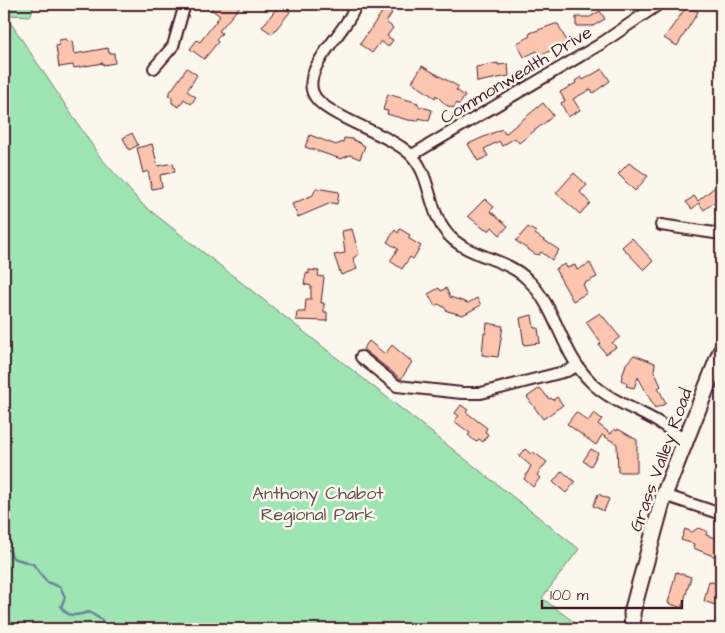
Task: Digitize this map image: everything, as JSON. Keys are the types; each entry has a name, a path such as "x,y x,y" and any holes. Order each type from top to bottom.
{"main road":[{"name":"Grass Valley Road","path":"633,629 632,612 664,495 721,351"}],"street":[{"path":"154,68 173,46 185,4"},
{"path":"356,4 340,34 317,64 311,78 312,92 319,102 328,110 386,136 412,155 422,174 438,221 447,234 468,248 510,266 527,278 548,304 578,366 590,381 605,393 659,422 686,441"},
{"name":"Commonwealth Drive","path":"412,155 599,46 659,4"},
{"path":"661,224 721,234"},
{"path":"361,357 397,386 462,393 481,393 567,371 578,366"},
{"path":"664,495 721,514"}],"green space":[{"path":"4,4 34,4 31,16 8,15"},
{"name":"Anthony Chabot Regional Park","path":"4,13 100,157 142,204 579,549 542,598 583,629 4,629"}],"building":[{"path":"216,4 242,4 219,31 222,33 216,40 218,42 204,59 190,49 197,40 200,42 220,16 211,9"},
{"path":"280,4 290,12 272,34 262,27"},
{"path":"688,5 698,12 677,46 664,38"},
{"path":"385,8 392,13 386,22 393,28 387,36 393,40 388,47 381,41 372,53 360,44"},
{"path":"600,11 605,19 593,26 576,26 576,17 590,17"},
{"path":"558,24 567,42 540,56 537,51 524,57 517,43 529,37 530,33"},
{"path":"66,39 67,42 72,41 74,54 108,48 109,53 114,53 115,63 74,68 73,65 59,67 56,46 59,45 59,40"},
{"path":"498,63 498,65 508,64 509,76 477,82 476,67"},
{"path":"422,66 459,87 456,90 465,96 459,105 457,103 453,108 446,105 436,95 435,98 412,82"},
{"path":"187,68 197,75 187,91 196,97 191,104 184,99 179,107 172,103 172,97 168,95"},
{"path":"602,69 610,81 593,93 591,89 573,99 580,110 568,117 561,103 565,101 560,92 576,83 575,81 581,77 583,80"},
{"path":"388,94 418,103 418,106 432,110 429,121 419,118 419,121 408,120 387,114 388,111 383,110"},
{"path":"543,103 553,115 552,117 519,143 515,138 502,146 499,141 484,149 488,156 478,161 468,144 502,129 505,134"},
{"path":"132,133 138,145 129,150 123,138"},
{"path":"310,135 336,145 343,142 344,138 352,139 365,146 360,159 350,155 341,159 305,147"},
{"path":"152,144 158,166 173,163 175,172 160,175 162,187 152,189 148,171 143,173 137,148"},
{"path":"629,163 648,176 635,191 618,174"},
{"path":"574,173 587,185 580,192 590,203 580,214 556,193"},
{"path":"721,182 721,199 715,205 713,203 704,210 699,203 692,209 686,202 694,196 698,201"},
{"path":"316,188 339,192 337,204 331,203 298,217 292,204 313,195"},
{"path":"485,199 494,207 490,211 508,226 500,235 492,227 489,231 484,229 468,216"},
{"path":"528,227 559,250 552,260 541,252 539,255 535,254 516,241"},
{"path":"352,229 359,254 353,258 357,269 341,275 334,255 345,253 342,231"},
{"path":"400,229 410,235 408,238 421,246 413,259 410,257 402,269 390,261 398,249 387,242 395,230 398,233"},
{"path":"632,238 653,261 644,270 622,247"},
{"path":"590,263 597,277 583,284 587,293 573,301 555,269 565,264 567,268 575,265 577,270"},
{"path":"309,270 319,271 318,276 324,277 321,303 324,303 324,312 327,312 327,321 296,320 297,312 305,312 306,299 311,299 311,286 304,284 306,273 309,274"},
{"path":"439,288 441,291 446,288 450,297 468,303 477,298 481,305 463,315 447,311 438,304 435,306 428,294"},
{"path":"600,313 620,337 612,343 616,347 606,354 599,345 601,343 586,322"},
{"path":"532,315 534,328 538,328 540,343 524,345 520,318"},
{"path":"487,323 503,326 498,357 482,355"},
{"path":"369,341 385,354 392,345 412,362 401,379 363,349"},
{"path":"634,355 655,363 654,371 661,386 658,388 666,403 663,405 655,408 638,377 634,388 626,386 627,383 621,380 626,364"},
{"path":"540,388 549,399 553,400 557,397 563,405 543,419 527,397"},
{"path":"461,405 468,410 466,412 487,428 485,432 488,434 483,442 479,439 476,442 468,435 470,433 454,421 459,416 455,413"},
{"path":"576,412 588,421 594,413 602,419 598,424 611,434 614,429 617,431 618,429 637,440 637,472 618,472 617,444 602,435 596,445 567,424"},
{"path":"525,449 547,462 537,475 540,478 533,487 524,479 531,466 519,456"},
{"path":"591,449 598,453 591,466 583,461"},
{"path":"562,471 575,482 566,493 553,482"},
{"path":"598,494 609,499 604,511 593,506"},
{"path":"698,528 707,531 706,535 721,540 721,559 693,548 694,544 681,540 685,529 692,532"},
{"path":"676,572 691,577 682,608 668,603"},
{"path":"709,581 721,585 721,596 718,595 715,605 704,601"}],"waterway":[{"path":"4,549 9,550 13,558 33,564 47,582 60,587 65,597 61,607 64,611 70,615 89,612 102,620 105,629"}]}
